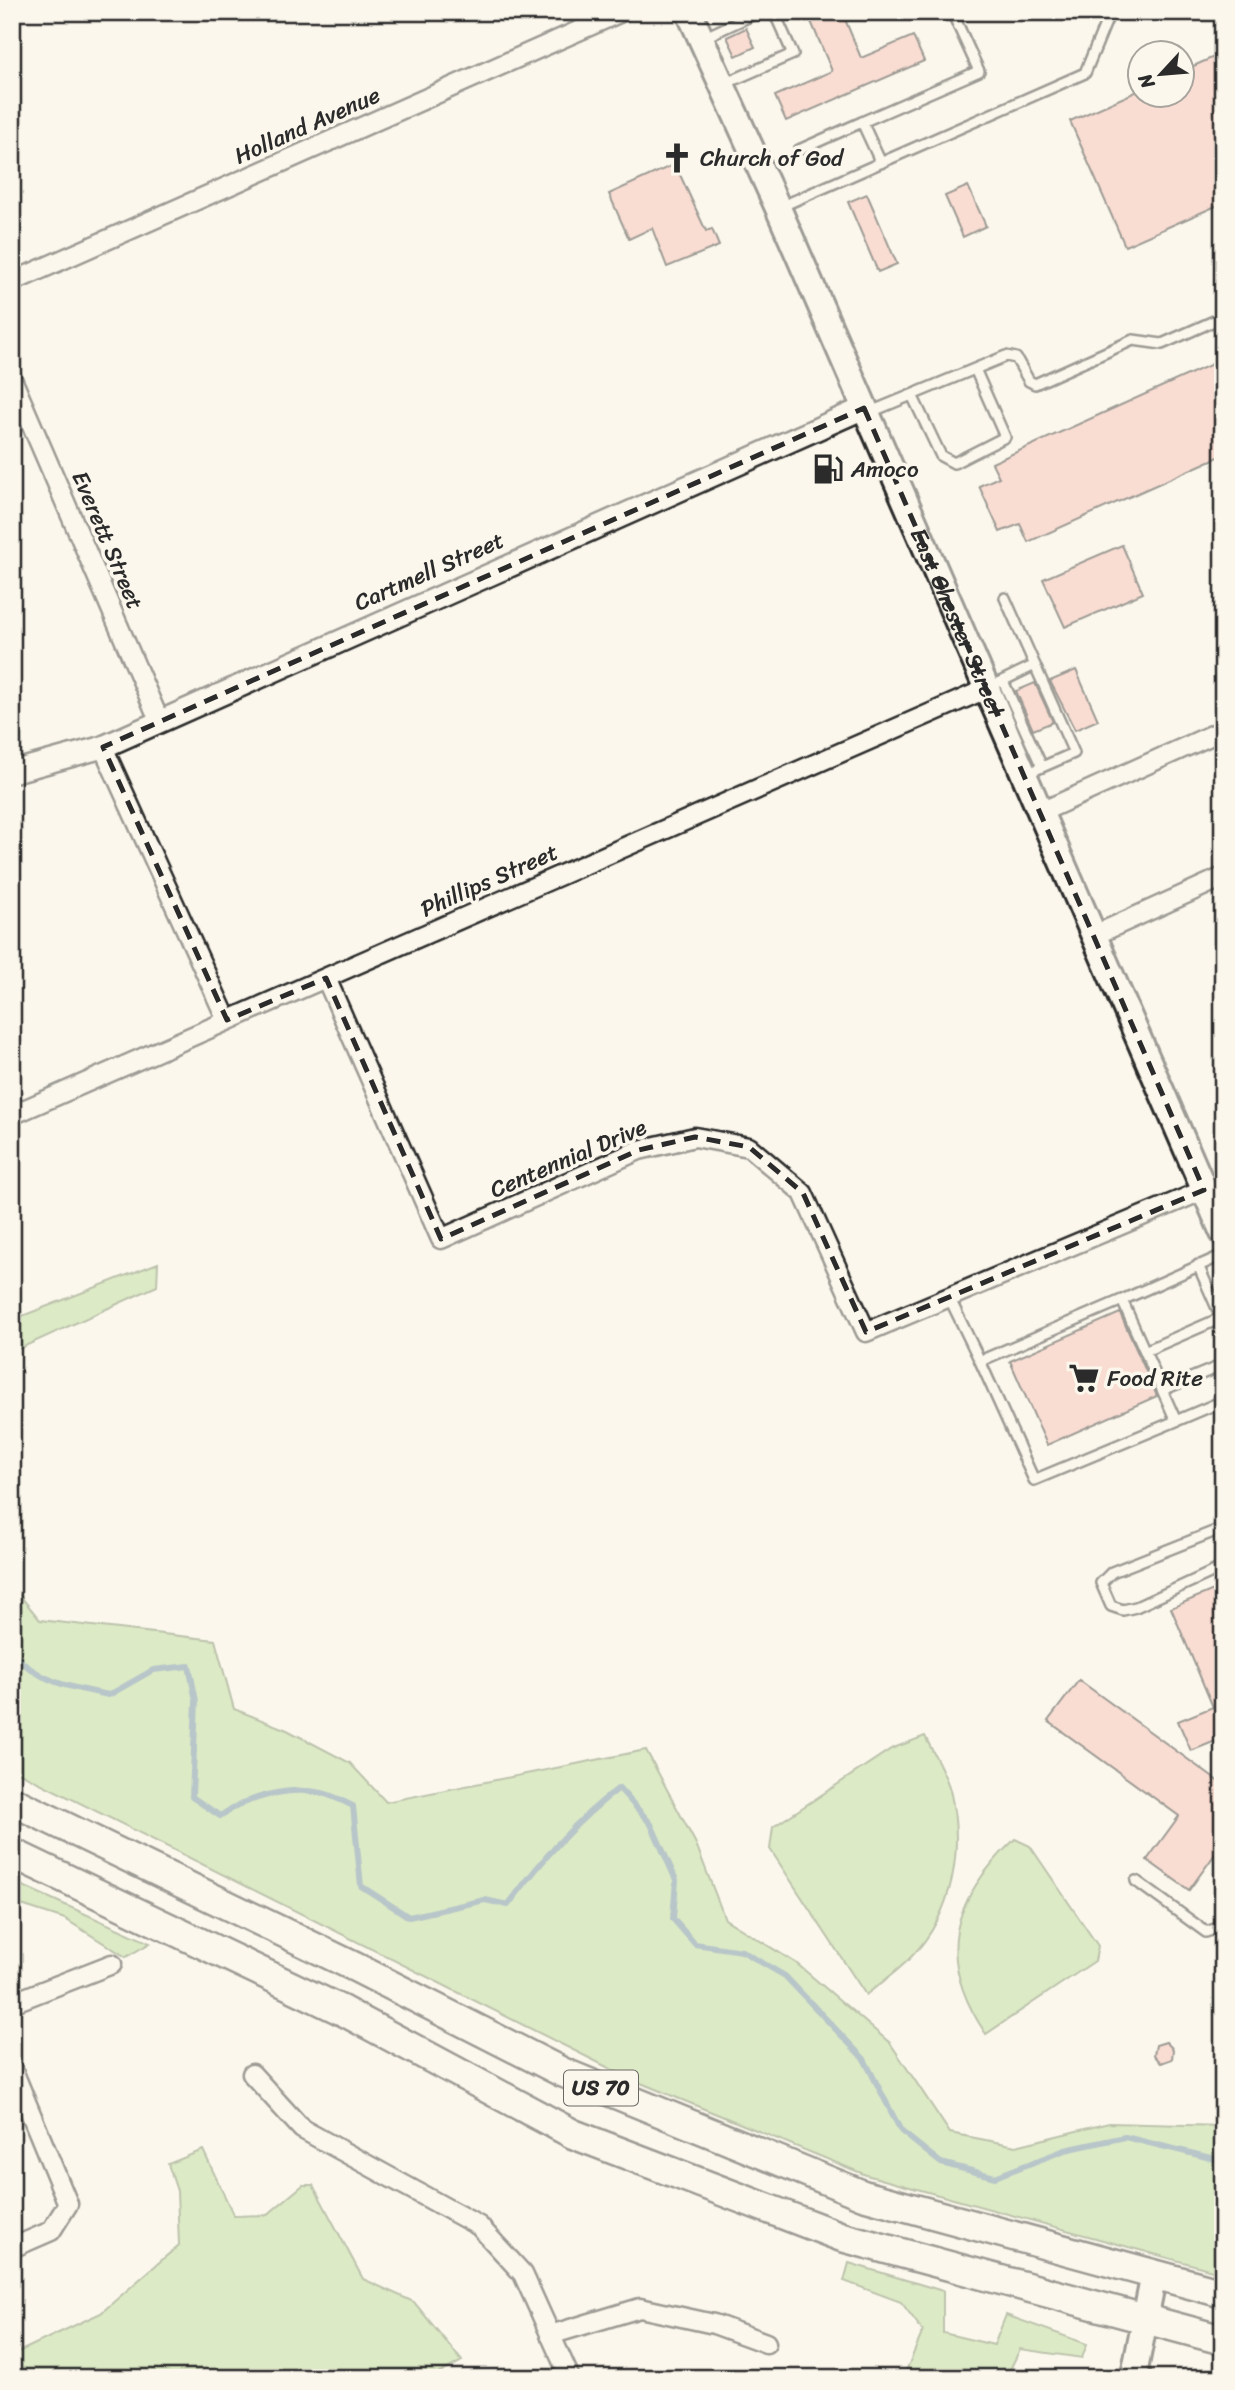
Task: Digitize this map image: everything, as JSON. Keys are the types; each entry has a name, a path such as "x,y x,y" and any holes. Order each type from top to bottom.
{"highway":[{"name":"US 70","path":"12,1801 355,1967 574,2077 863,2195 1223,2293"},
{"name":"US 70","path":"12,1853 343,2011 573,2134 842,2237 1223,2340"}],"main road":[{"name":"East Chester Street","path":"689,12 778,208 865,411 1033,771 1041,812 1221,1226"},
{"path":"1139,2378 1135,2370 1154,2274"}],"street":[{"name":"Holland Avenue","path":"12,282 621,12"},
{"name":"Everett Street","path":"12,379 159,720"},
{"name":"Cartmell Street","path":"12,772 103,747 159,720 865,411"},
{"name":"Phillips Street","path":"12,1115 995,685"},
{"path":"1041,812 1223,730"},
{"path":"103,747 227,1020"},
{"path":"1095,935 1223,877"},
{"name":"Centennial Drive","path":"326,978 441,1239 639,1150 695,1137 749,1147 803,1193 866,1332 1204,1190"},
{"path":"12,2003 112,1964"},
{"path":"12,2068 68,2204 51,2231 12,2248"},
{"path":"252,2074 302,2129 479,2226 523,2274 570,2378"},
{"path":"550,2335 640,2308 714,2324 766,2343"}],"lane":[{"path":"701,38 759,12"},
{"path":"722,85 793,54 774,12"},
{"path":"799,150 979,71 951,12"},
{"path":"778,208 1085,72 1110,12"},
{"path":"862,122 881,163"},
{"path":"865,411 912,395 1011,354 1029,382 1035,384 1133,341 1162,344 1223,317"},
{"path":"912,395 941,456 954,463 1005,437 975,369"},
{"path":"1005,598 1074,753 1033,771"},
{"path":"995,685 1035,665"},
{"path":"980,1361 1223,1255"},
{"path":"1145,1350 1222,1320 1198,1265"},
{"path":"950,1297 1034,1480 1223,1401"},
{"path":"1122,1300 1176,1421"},
{"path":"1162,1390 1223,1365"},
{"path":"1223,1528 1112,1572 1101,1583 1111,1606 1123,1610 1136,1607 1223,1567"},
{"path":"1136,1881 1206,1933 1223,1926"}],"highlighted area":[{"path":"864,408 1204,1190 866,1332 803,1193 749,1147 695,1137 639,1150 441,1239 326,978 227,1020 103,747"}],"green space":[{"path":"158,1263 157,1286 12,1352 12,1320"},
{"path":"12,1586 40,1620 215,1640 234,1709 287,1730 350,1763 386,1802 646,1750 696,1844 725,1919 796,1963 890,2043 950,2133 1016,2146 1109,2123 1223,2126 1223,2273 866,2175 631,2079 12,1769"},
{"path":"925,1736 950,1790 956,1834 952,1879 946,1900 926,1940 901,1967 866,1995 770,1849 773,1827 891,1749"},
{"path":"1015,1839 1030,1846 1098,1946 1095,1961 986,2034 970,2006 960,1980 955,1955 957,1930 964,1907 976,1884"},
{"path":"12,1881 150,1943 126,1957 65,1919 12,1902"},
{"path":"203,2150 234,2216 267,2215 303,2185 313,2185 363,2279 414,2302 462,2361 431,2378 12,2378 12,2355 101,2313 179,2245 177,2191 168,2164"},
{"path":"849,2263 943,2291 943,2333 994,2345 1006,2315 1087,2344 1082,2358 1020,2349 1006,2378 903,2378 923,2331 901,2302 844,2281"}],"building":[{"path":"807,12 842,12 861,58 913,36 924,61 786,121 775,96 832,71"},
{"path":"746,28 755,47 736,56 727,37"},
{"path":"1223,53 1223,203 1125,246 1070,121 1126,96 1126,108 1196,108 1196,65"},
{"path":"675,164 706,231 712,229 719,246 667,267 652,228 629,239 609,194"},
{"path":"968,186 986,226 963,237 945,196"},
{"path":"867,194 897,264 878,272 848,202"},
{"path":"1223,359 1223,455 1028,542 1020,524 1000,532 979,486 999,477 992,463"},
{"path":"1122,545 1143,593 1065,627 1043,579"},
{"path":"1076,670 1098,720 1075,730 1050,681"},
{"path":"1035,683 1053,722 1033,730 1016,691"},
{"name":"Food Rite","path":"1120,1313 1157,1396 1047,1445 1010,1361"},
{"path":"1218,1588 1223,1599 1223,1738 1191,1751 1178,1721 1213,1707 1171,1608"},
{"path":"1079,1680 1223,1785 1223,1843 1189,1890 1147,1860 1179,1816 1048,1721"},
{"path":"1166,2042 1173,2049 1172,2059 1161,2063 1154,2055 1156,2045"}],"waterway":[{"path":"12,1652 44,1677 109,1695 153,1670 189,1666 196,1701 192,1797 220,1816 243,1803 295,1791 326,1794 353,1806 361,1886 409,1917 485,1900 508,1905 559,1842 619,1788 651,1824 676,1880 673,1919 695,1944 742,1951 785,1976 864,2059 901,2131 941,2163 995,2177 1065,2150 1125,2137 1223,2161"}],"place":[{"name":"Church of God","path":"677,158"},
{"name":"Amoco","path":"828,469"},
{"name":"Food Rite","path":"1084,1378"}]}
